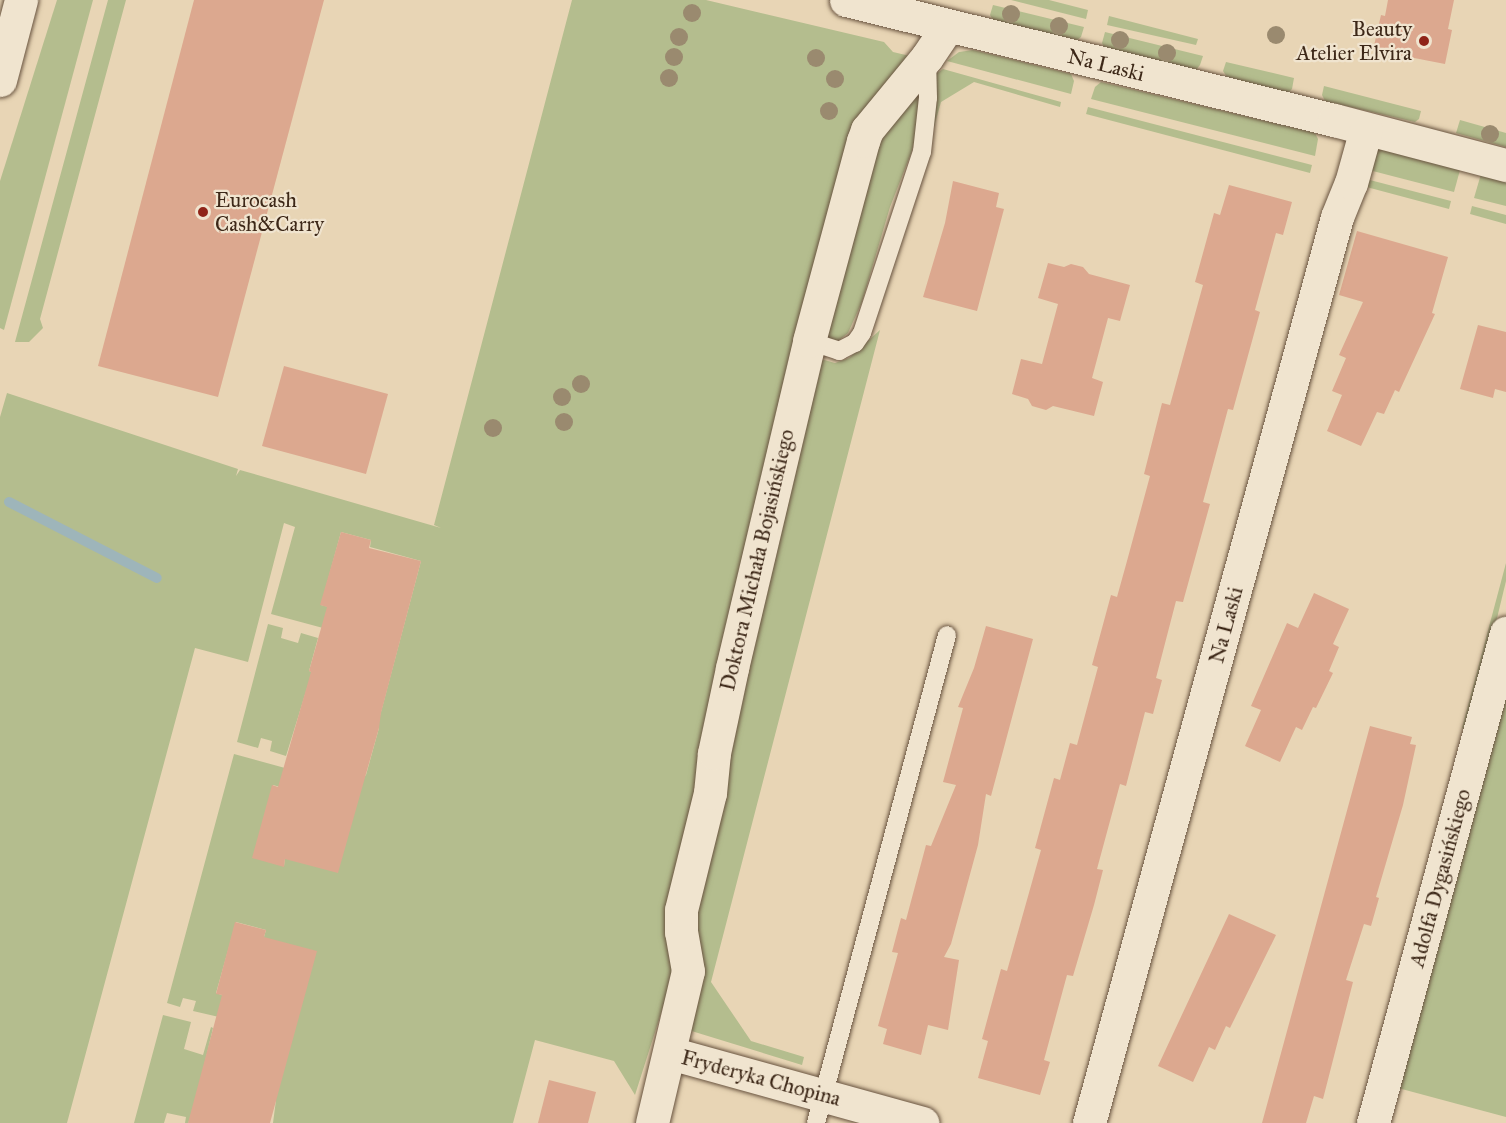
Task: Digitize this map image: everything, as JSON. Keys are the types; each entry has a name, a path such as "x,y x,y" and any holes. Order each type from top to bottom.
{"street":[{"path":"0,80 21,0"},
{"name":"Na Laski","path":"846,0 1506,165"},
{"name":"Doktora Michała Bojasińskiego","path":"652,1123 688,970 681,932 681,910 710,793 714,753 732,668 809,341 867,130 927,57 948,26"},
{"name":"Na Laski","path":"1089,1123 1337,217 1351,183 1366,129"},
{"name":"Adolfa Dygasińskiego","path":"1373,1123 1506,633"},
{"name":"Fryderyka Chopina","path":"670,1053 820,1109 922,1123"}],"lane":[{"path":"809,341 839,351 855,344 862,333 922,152 928,98 927,57"},
{"path":"820,1109 947,635"}],"green space":[{"path":"57,0 93,0 4,330 0,328 0,181"},
{"path":"108,0 126,0 40,319 43,328 29,342 15,342"},
{"path":"572,0 706,0 884,42 893,52 910,56 865,109 670,985 635,1095 614,1061 535,1040 513,1123 273,1123 276,1100 264,937 266,930 236,922 216,993 224,996 219,1017 193,1011 196,1001 183,998 180,1007 167,1003 234,754 285,768 280,787 273,785 284,866 285,858 366,775 421,561 370,547 371,540 341,532 321,605 329,607 323,628 271,614 295,527 284,523 248,662 195,648 67,1123 0,1123 0,417 7,393 238,469 236,476 240,470 441,528 434,525"},
{"path":"1011,0 1049,0 1088,10 1086,19"},
{"path":"993,5 1084,27 1081,37 1077,40 993,20 990,15"},
{"path":"1109,16 1198,39 1196,45 1107,25"},
{"path":"1105,32 1203,56 1196,70 1105,49 1102,43"},
{"path":"973,50 1071,74 1074,81 1071,94 947,61 959,52"},
{"path":"1226,62 1294,78 1292,89 1288,93 1227,77 1223,71"},
{"path":"943,69 1061,102 1060,107 974,82 941,102 932,134 936,74"},
{"path":"1101,82 1315,133 1318,139 1315,156 1091,99 1095,87"},
{"path":"1324,86 1421,111 1419,119 1415,122 1325,101 1322,95"},
{"path":"921,91 920,115 912,151 890,207 862,302 848,333 838,341 831,340 826,335 869,147"},
{"path":"1088,107 1312,165 1310,173 1086,114"},
{"path":"1460,120 1506,133 1506,147 1456,133"},
{"path":"1376,147 1460,170 1454,192 1365,169"},
{"path":"1481,174 1506,181 1506,206 1474,198"},
{"path":"1362,178 1451,201 1449,209 1359,185"},
{"path":"1472,206 1506,215 1506,224 1470,214"},
{"path":"880,330 711,982 751,1041 804,1057 802,1065 685,1029 688,923 814,357 835,363 849,358"},
{"path":"1506,563 1506,581 1470,730 1462,728"},
{"path":"268,624 283,628 281,638 298,643 301,633 318,638 309,671 312,672 286,756 270,751 272,741 261,738 258,748 237,742"},
{"path":"1506,685 1506,1117 1398,1088"},
{"path":"163,1015 191,1022 184,1049 203,1055 211,1027 213,1028 193,1113 188,1123 185,1123 186,1117 167,1113 164,1123 134,1123"}],"building":[{"name":"Eurocash Cash&Carry","path":"194,0 324,0 218,397 98,366"},
{"path":"1388,0 1454,0 1448,29 1452,30 1445,64 1373,50 1381,15 1385,16"},
{"path":"953,181 999,193 996,207 1004,209 977,311 923,297 945,223"},
{"path":"1229,185 1292,202 1283,235 1276,233 1255,310 1260,312 1233,410 1228,409 1203,502 1210,504 1183,602 1176,601 1156,678 1162,680 1153,714 1145,712 1126,786 1120,784 1097,869 1103,870 1094,905 1073,976 1067,975 1044,1060 1050,1062 1040,1095 978,1078 988,1041 982,1039 1001,969 1007,971 1041,850 1035,848 1054,778 1060,780 1070,743 1077,745 1098,667 1092,665 1111,595 1117,597 1150,476 1144,474 1162,403 1170,405 1203,285 1195,282 1214,213 1220,215"},
{"path":"1357,231 1448,257 1432,313 1435,314 1399,392 1395,390 1384,414 1377,412 1361,446 1327,431 1342,395 1332,391 1346,358 1339,355 1363,302 1339,295"},
{"path":"1048,263 1064,267 1071,264 1083,267 1089,274 1130,285 1120,321 1108,318 1092,378 1103,382 1094,416 1053,406 1046,410 1032,406 1028,399 1012,394 1021,359 1042,364 1058,304 1038,298"},
{"path":"1478,325 1506,332 1506,392 1495,389 1493,398 1460,389"},
{"path":"284,366 388,394 366,474 262,446"},
{"path":"341,532 371,540 369,548 421,561 379,728 338,873 285,859 284,867 252,858 272,785 278,787 311,672 309,671 327,607 320,605"},
{"path":"1314,593 1349,609 1333,644 1339,647 1329,671 1333,673 1302,730 1296,727 1280,762 1245,746 1261,710 1251,706 1287,623 1298,628"},
{"path":"986,626 1033,639 991,796 986,794 978,845 951,944 944,957 959,960 948,1030 928,1025 921,1055 883,1044 887,1029 878,1026 898,953 892,952 901,918 906,920 926,845 931,846 956,785 943,782 963,708 958,707 974,668"},
{"path":"1370,726 1412,737 1410,744 1416,745 1403,805 1376,897 1379,898 1371,926 1364,924 1346,980 1353,982 1323,1099 1314,1096 1306,1123 1262,1123"},
{"path":"1229,914 1276,935 1230,1028 1226,1026 1215,1050 1209,1047 1193,1082 1158,1066"},
{"path":"235,922 266,930 264,937 317,951 270,1123 188,1123 222,995 216,994"},
{"path":"549,1080 596,1092 588,1123 538,1123"}],"waterway":[{"path":"9,502 157,578"}],"place":[{"name":"Beauty Atelier Elvira","path":"1424,41"},
{"name":"Eurocash Cash&Carry","path":"203,212"}]}
